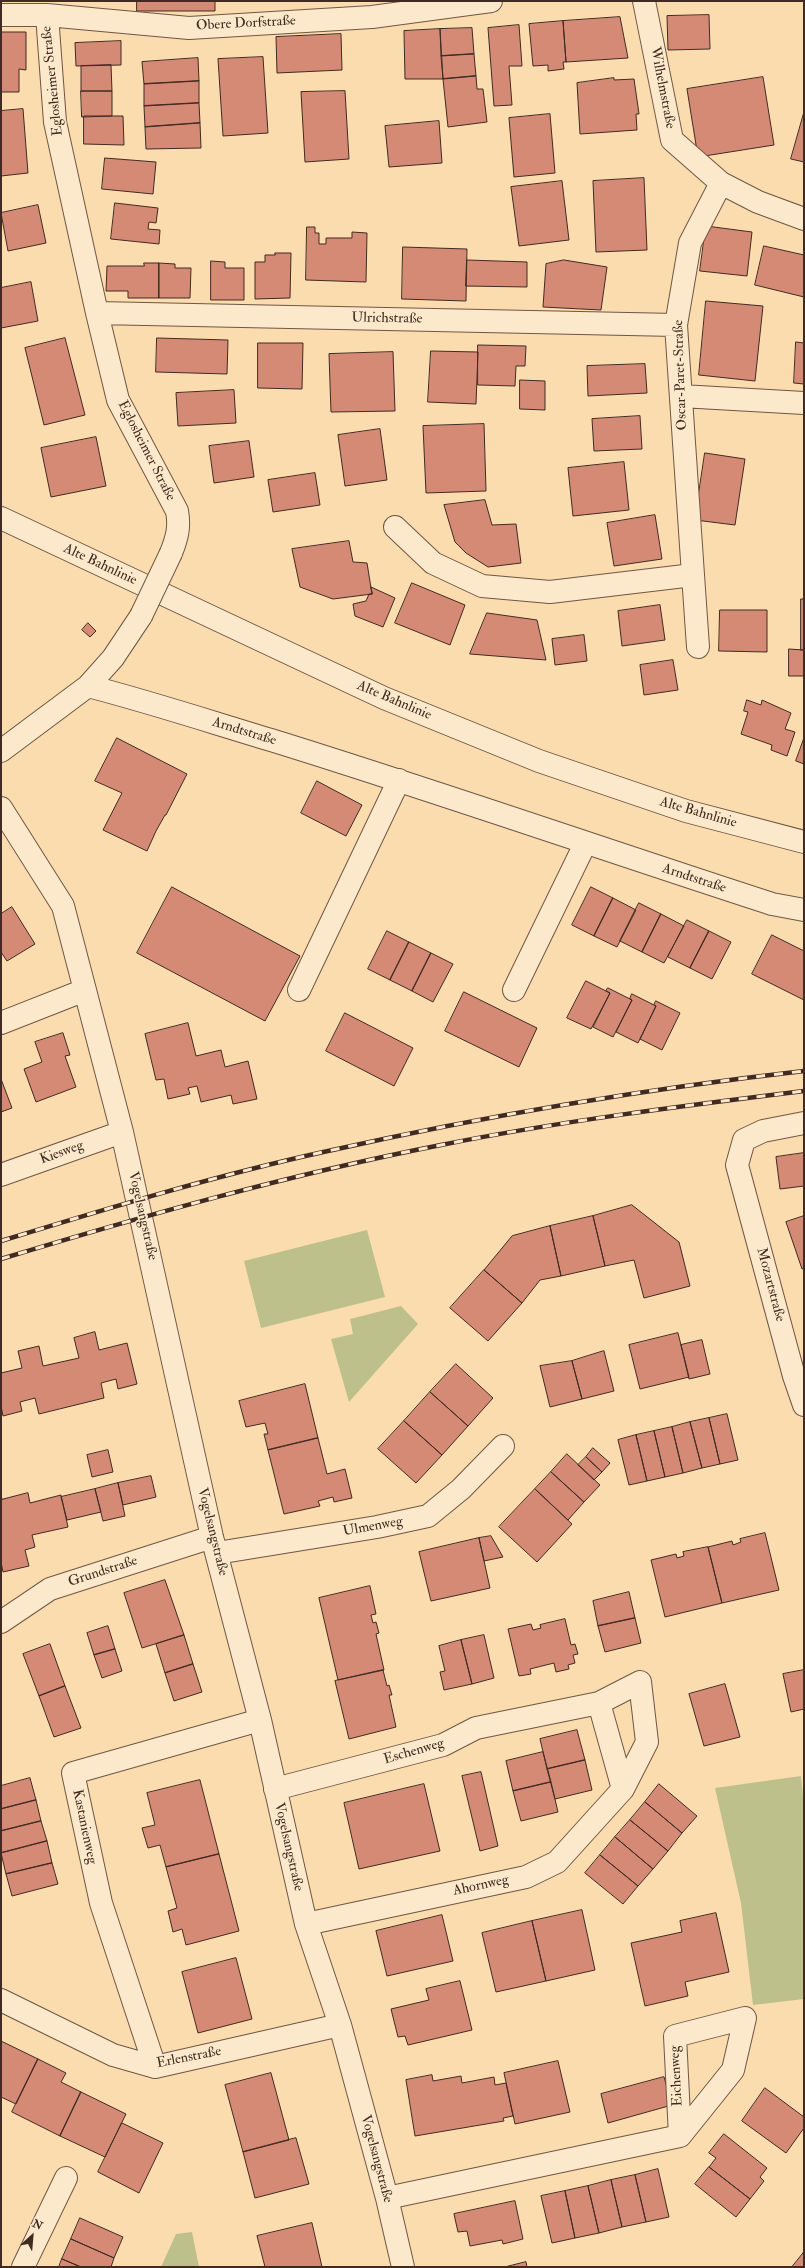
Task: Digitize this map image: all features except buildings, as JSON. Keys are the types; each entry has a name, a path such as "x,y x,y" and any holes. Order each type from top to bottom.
{"street":[{"name":"Obere Dorfstraße","path":"1,15 46,16 189,28 372,16 491,1"},
{"name":"Wilhelmstraße","path":"644,1 672,140 721,183 758,202 804,219"},
{"name":"Eglosheimer Straße","path":"1,751 88,686 113,658 141,616 172,553 177,539 179,523 177,511 118,400 97,314 55,122 46,16"},
{"name":"Oscar-Paret-Straße","path":"698,647 676,325 690,243 721,183"},
{"name":"Ulrichstraße","path":"97,314 676,325"},
{"path":"681,396 804,402"},
{"name":"Alte Bahnlinie","path":"1,518 398,704 540,760 686,811 804,842"},
{"path":"395,527 433,563 482,586 550,592 693,575"},
{"name":"Arndtstraße","path":"88,686 141,700 399,780 585,844 772,904 804,910"},
{"path":"299,990 399,780"},
{"name":"Vogelsangstraße","path":"1,808 63,906 122,1132 214,1545 260,1720 306,1924 340,2025 387,2198 403,2267"},
{"path":"514,990 585,844"},
{"path":"1,1024 85,990"},
{"name":"Mozartstraße","path":"804,1123 763,1131 744,1140 737,1165 804,1405"},
{"name":"Kiesweg","path":"1,1175 122,1132"},
{"name":"Ulmenweg","path":"214,1545 377,1527 428,1516 461,1489 503,1446"},
{"name":"Grundstraße","path":"1,1622 50,1589 214,1545"},
{"name":"Ahornweg","path":"306,1924 526,1877 557,1862 623,1789 647,1742 640,1682 599,1703"},
{"path":"599,1703 623,1789"},
{"name":"Eschenweg","path":"275,1789 443,1745 476,1728 599,1703"},
{"name":"Kastanienweg","path":"155,2067 101,1903 73,1773 260,1720"},
{"name":"Erlenstraße","path":"1,2000 113,2055 155,2067 340,2025"},
{"name":"Eichenweg","path":"745,2018 733,2070 680,2136 675,2036 745,2018"},
{"path":"387,2198 680,2136"},
{"path":"23,2267 66,2178"}],"green space":[{"path":"367,1230 385,1297 261,1328 244,1261"},
{"path":"401,1306 418,1324 349,1402 331,1339 353,1334 350,1319"},
{"path":"801,1776 804,1806 804,1999 753,2005 741,1903 715,1788"},
{"path":"192,2232 199,2267 161,2267 176,2234"}],"railway":[{"path":"1,1241 204,1181 287,1160 387,1138 505,1115 624,1095 804,1071"},
{"path":"1,1259 220,1196 385,1156 486,1136 576,1121 804,1091"}]}
